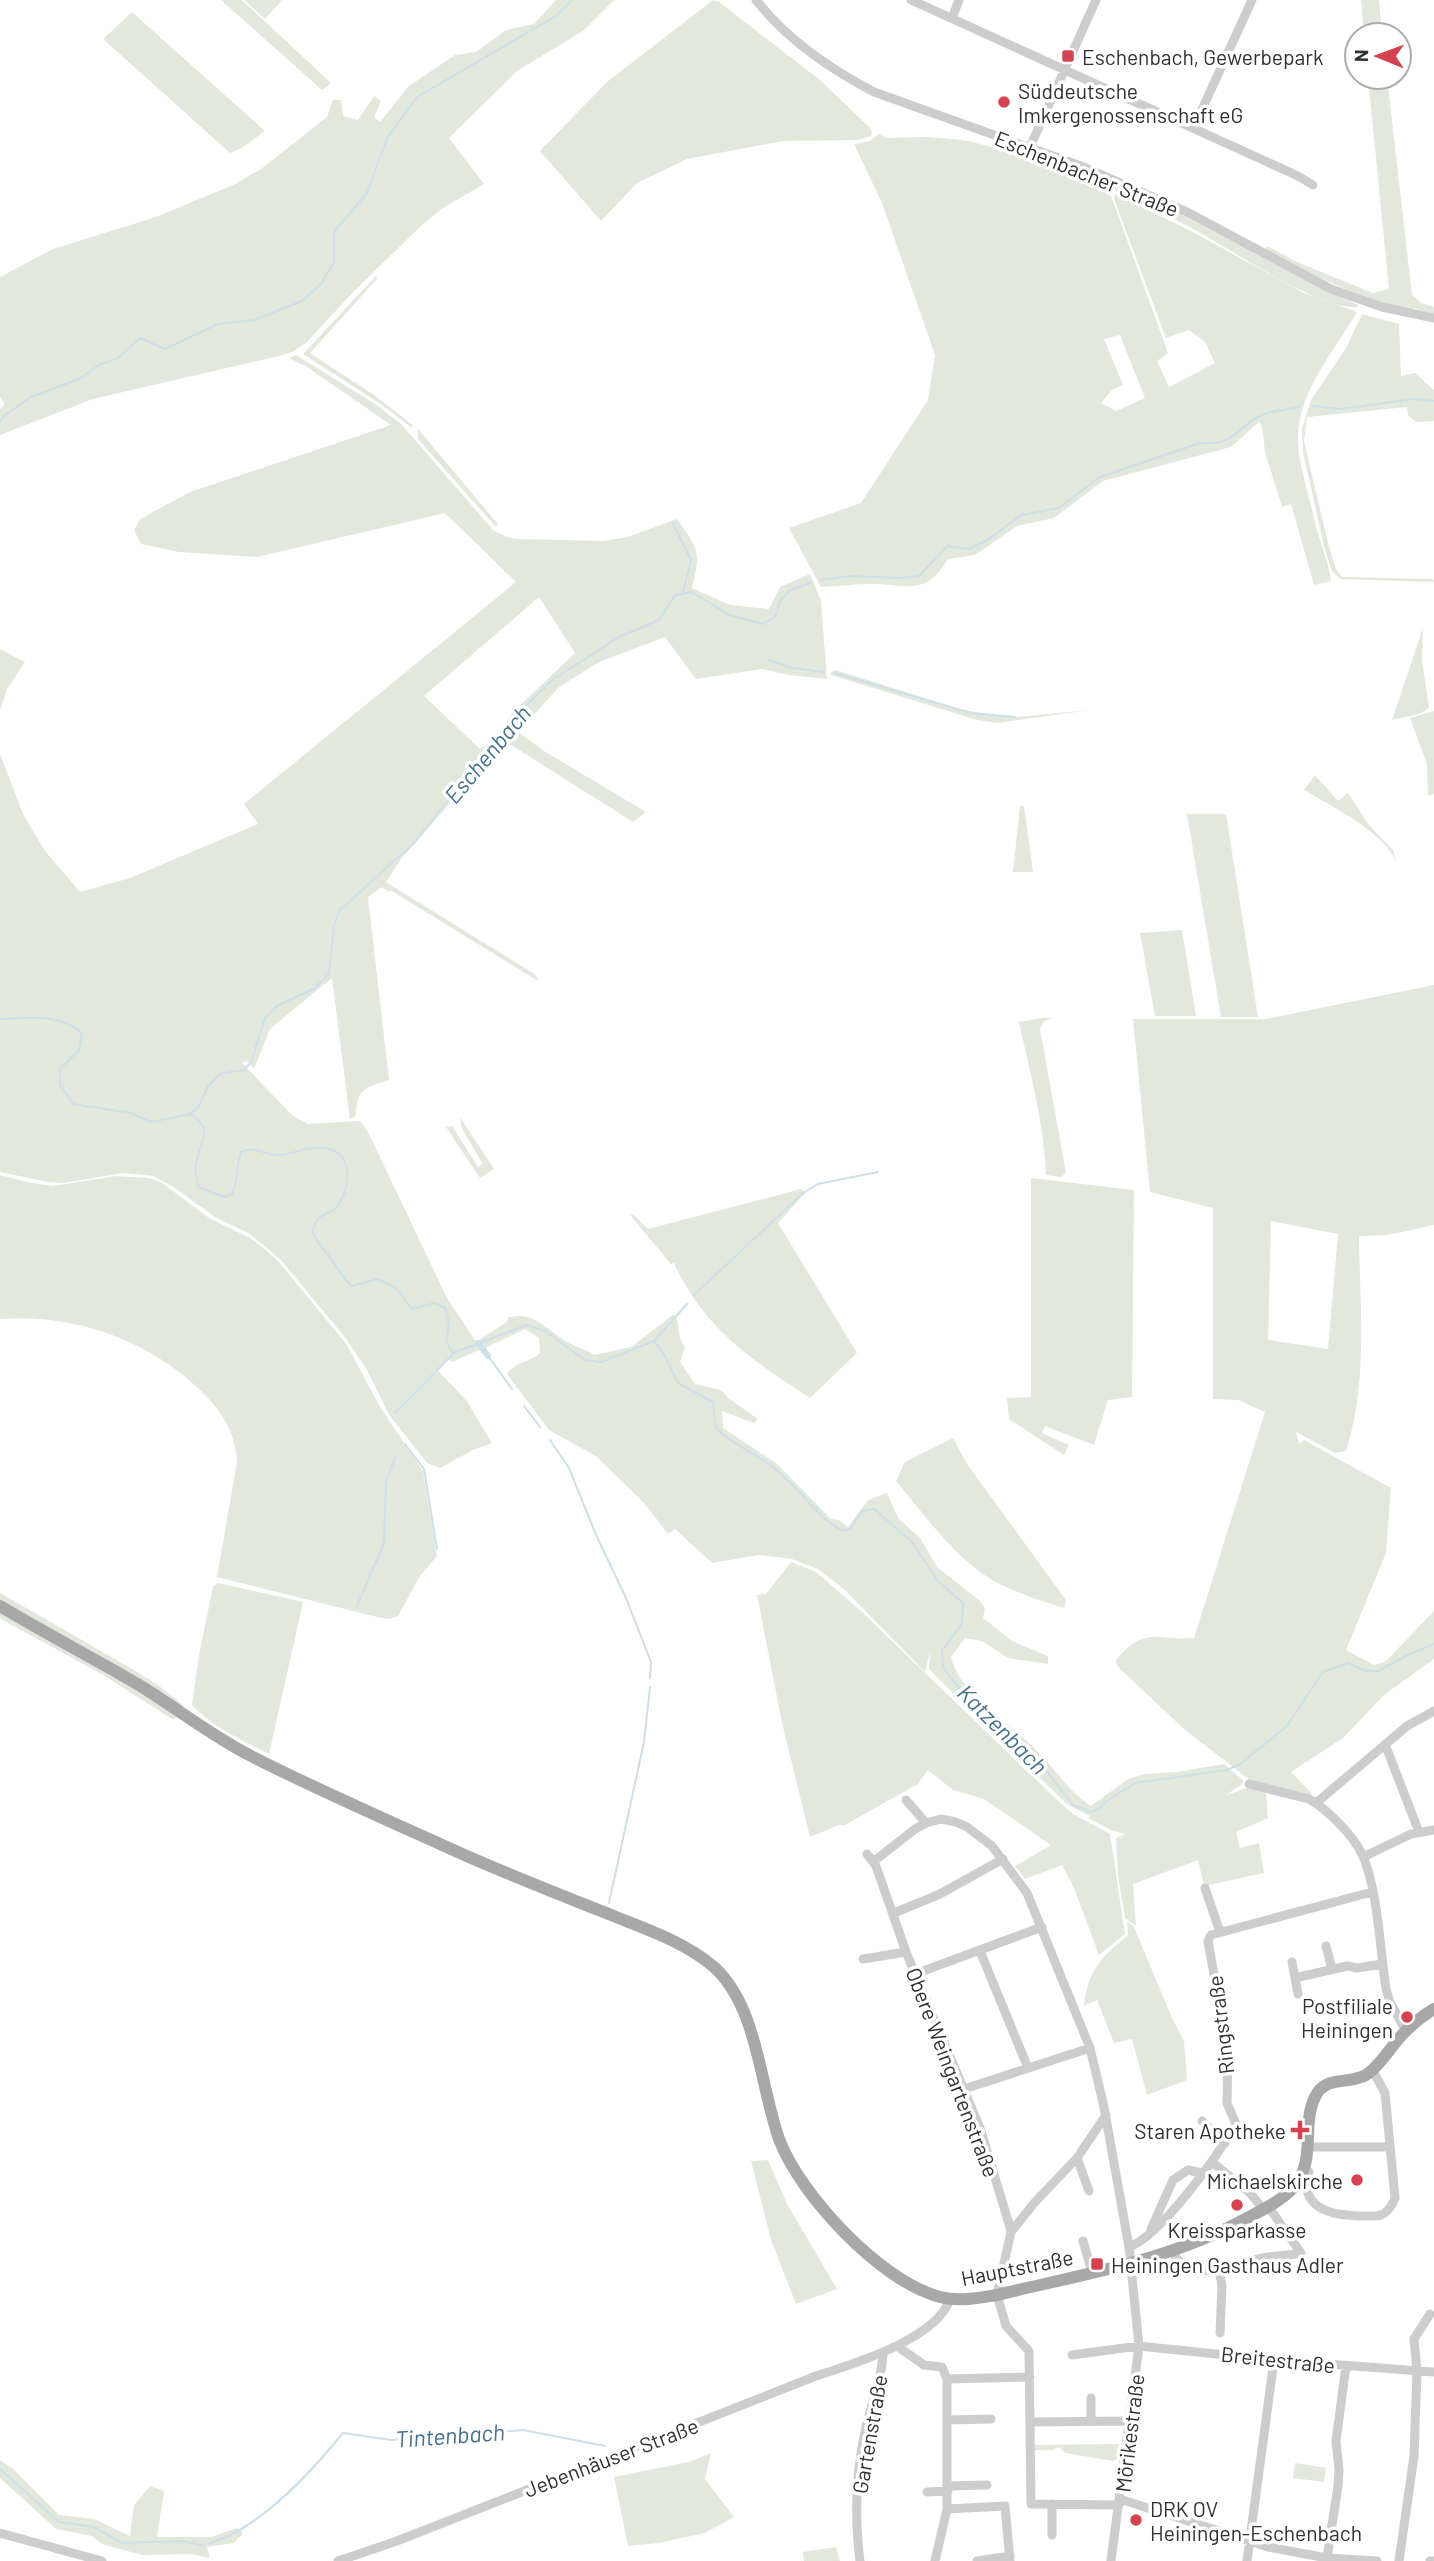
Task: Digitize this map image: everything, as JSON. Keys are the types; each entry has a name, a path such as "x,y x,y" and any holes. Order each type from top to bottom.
{"main road":[{"path":"0,1606 142,1687 253,1757 453,1850 643,1928 701,1957 724,1979 743,2013 753,2039 779,2138 788,2159 821,2206 864,2252 922,2290 950,2299"},
{"name":"Hauptstraße","path":"950,2299 967,2300 997,2295 1173,2252 1219,2233 1266,2208 1293,2187 1304,2168 1309,2147 1312,2104 1321,2087 1356,2078 1372,2069 1406,2031 1434,2009"}],"street":[{"name":"Eschenbacher Straße","path":"756,0 783,29 845,77 904,104 1081,166 1187,212 1331,289 1374,305 1434,318"},
{"path":"911,0 1194,127 1312,185"},
{"path":"952,18 959,0"},
{"path":"1030,147 1096,0"},
{"path":"1194,127 1252,0"},
{"path":"1316,1803 1407,1726 1434,1711"},
{"path":"1385,1744 1419,1832"},
{"path":"1249,1784 1316,1803 1348,1834 1363,1857 1372,1892 1390,2002 1406,2031"},
{"path":"906,1800 926,1823"},
{"name":"Mörikestraße","path":"926,1823 941,1819 956,1822 980,1835 1003,1859 1026,1892 1090,2048 1106,2115 1132,2262 1139,2346 1111,2561"},
{"name":"Obere Weingartenstraße","path":"926,1823 870,1858 979,2128 1011,2232 997,2295"},
{"path":"1363,1857 1419,1832 1434,1830"},
{"path":"894,1913 940,1894 1003,1859"},
{"path":"1205,1888 1220,1931 1372,1892"},
{"path":"915,1974 1042,1927"},
{"name":"Ringstraße","path":"1220,1931 1211,1935 1208,1941 1228,2053 1227,2103 1236,2124 1225,2143"},
{"path":"1326,1946 1332,1969"},
{"path":"980,1951 1028,2068"},
{"path":"863,1959 906,1952"},
{"path":"1292,1962 1298,1994"},
{"path":"1295,1978 1347,1966 1357,1968 1382,1964"},
{"path":"964,2089 1090,2048"},
{"path":"1304,2168 1309,2172 1307,2190 1329,2213 1381,2216 1389,2210 1395,2198 1385,2093 1372,2069"},
{"path":"1011,2232 1077,2158 1106,2115"},
{"path":"1129,2246 1138,2244 1162,2223 1213,2163 1225,2143 1202,2121"},
{"path":"1309,2147 1390,2147"},
{"path":"1077,2158 1089,2191"},
{"path":"1173,2252 1180,2263 1210,2271 1262,2258 1301,2253 1266,2208 1213,2163"},
{"path":"1150,2232 1173,2180 1188,2170 1202,2173"},
{"name":"Hauptstraße","path":"1083,2241 1092,2272"},
{"path":"1219,2269 1222,2286 1220,2333"},
{"path":"997,2295 1006,2326 1029,2351 1031,2504 1120,2502 1297,2557 1377,2561"},
{"name":"Gartenstraße","path":"860,2561 856,2515 858,2480 866,2427 883,2353 931,2323 943,2312 950,2299"},
{"path":"1399,2561 1414,2456 1417,2371 1414,2339 1430,2314"},
{"path":"897,2346 923,2365 942,2367 947,2379 947,2509 935,2561"},
{"name":"Mörikestraße","path":"1072,2356 1139,2346"},
{"name":"Breitestraße","path":"1139,2346 1434,2372"},
{"name":"Jebenhäuser Straße","path":"338,2561 397,2541 816,2376 883,2353"},
{"path":"1247,2561 1274,2360"},
{"path":"1327,2558 1339,2470 1336,2441 1346,2366"},
{"path":"947,2379 1030,2377"},
{"path":"1091,2398 1091,2421"},
{"path":"947,2420 991,2419"},
{"path":"1031,2423 1131,2421"},
{"path":"928,2492 987,2485"},
{"path":"1052,2504 1052,2535"},
{"path":"947,2509 1005,2506 1010,2559 977,2561"},
{"path":"0,2533 102,2561"}],"shaded area":[{"path":"221,0 242,0 331,83 322,90"},
{"path":"244,0 282,0 265,19"},
{"path":"556,0 614,0 583,31 517,71 449,138 484,184 446,206 424,223 356,289 307,342 292,352 279,356 93,399 0,435 0,409 5,404 0,397 0,277 53,249 156,217 233,185 261,169 327,117 333,100 341,100 343,116 358,120 374,96 381,101 374,117 380,122 409,86 455,55 476,52 506,30 534,24"},
{"path":"713,0 820,80 869,127 871,136 858,140 783,141 687,159 637,183 601,221 540,151 607,82"},
{"path":"1361,0 1379,0 1381,21 1363,21"},
{"path":"132,12 265,131 230,153 103,39"},
{"path":"1369,91 1389,91 1412,295 1421,303 1434,307 1434,315 1414,308 1410,311 1354,292 1264,251 1267,246 1297,262 1373,293 1389,289"},
{"path":"879,134 886,138 963,140 1055,165 1071,177 1109,190 1168,353 1157,361 1169,387 1215,363 1205,342 1189,330 1166,338 1114,199 1115,194 1193,232 1304,293 1357,312 1310,389 1299,422 1298,449 1302,469 1331,581 1314,585 1291,504 1282,507 1259,422 1231,447 1103,481 1054,518 1017,526 975,555 948,559 940,571 923,584 821,587 789,528 861,503 928,400 935,355 882,203 854,144 870,141","holes":["1120,335 1145,398 1116,411 1101,403 1112,390 1123,385 1104,339"]},
{"path":"1112,184 1171,209 1358,307 1342,306 1299,289 1185,225 1113,189"},
{"path":"376,276 377,279 310,353 374,395 414,426 411,427 303,354"},
{"path":"1362,314 1399,324 1401,376 1415,373 1434,390 1434,421 1416,422 1408,415 1407,407 1307,417 1304,441 1329,547 1336,569 1342,577 1433,579 1434,582 1340,579 1331,569 1324,546 1303,452 1302,429 1311,400 1346,348"},
{"path":"296,355 375,404 401,424 493,530 507,537 604,541 628,537 677,519 696,551 697,566 692,588 730,605 769,609 780,587 810,574 821,601 827,679 762,669 696,679 665,637 599,662 559,687 518,732 544,751 646,812 633,822 508,743 473,777 401,859 386,882 536,975 538,981 382,887 368,897 389,1080 363,1091 356,1107 356,1116 350,1119 332,978 270,1029 254,1069 247,1061 242,1063 293,1116 308,1124 360,1121 368,1132 447,1298 481,1349 452,1362 449,1359 438,1371 466,1400 492,1443 440,1468 427,1463 390,1416 367,1370 344,1336 281,1260 250,1234 215,1217 175,1188 153,1176 123,1173 63,1183 0,1172 0,754 23,814 45,851 80,892 130,878 258,824 244,804 516,582 445,513 257,557 179,552 141,544 134,530 140,519 190,492 391,425 307,367 289,358","holes":["539,597 575,653 512,713 497,737 480,749 424,696"]},
{"path":"418,429 498,524 496,527 418,439"},
{"path":"1423,628 1422,660 1429,708 1419,714 1392,720"},
{"path":"0,649 25,662 7,689 0,710"},
{"path":"836,670 959,709 985,714 1017,717 1091,710 997,723 977,720 831,675 831,672"},
{"path":"1434,711 1434,794 1428,796 1427,764 1410,718"},
{"path":"1315,775 1338,801 1348,793 1369,825 1393,850 1397,863 1370,831 1304,790"},
{"path":"1020,806 1024,806 1033,872 1013,872"},
{"path":"1187,814 1226,814 1258,1017 1221,1017"},
{"path":"1182,930 1196,1016 1155,1016 1140,933"},
{"path":"1434,985 1434,1225 1388,1235 1359,1236 1360,1372 1353,1425 1346,1451 1335,1453 1296,1432 1299,1444 1304,1440 1391,1488 1386,1553 1346,1650 1374,1665 1386,1661 1434,1611 1434,1659 1384,1695 1343,1738 1291,1772 1312,1794 1309,1799 1251,1781 1184,1729 1117,1666 1116,1660 1126,1649 1143,1638 1194,1638 1265,1412 1238,1400 1213,1399 1213,1208 1150,1192 1133,1019 1266,1019","holes":["1271,1221 1338,1234 1328,1349 1268,1340"]},
{"path":"1052,1018 1044,1021 1040,1029 1066,1173 1061,1177 1046,1175 1039,1117 1019,1022"},
{"path":"460,1117 494,1169 480,1178 446,1127 452,1126 478,1167 483,1164 462,1129"},
{"path":"0,1175 53,1186 116,1176 148,1178 161,1182 209,1218 250,1238 279,1262 347,1345 380,1407 423,1471 437,1556 420,1576 398,1616 381,1618 217,1577 237,1462 230,1430 220,1412 198,1388 178,1371 131,1343 81,1325 54,1320 0,1319"},
{"path":"1031,1178 1134,1190 1132,1397 1108,1400 1094,1445 1045,1426 1042,1433 1069,1445 1064,1455 1009,1419 1007,1398 1031,1397"},
{"path":"801,1189 805,1193 778,1223 857,1353 810,1398 749,1356 715,1325 686,1286 674,1263 671,1264 630,1215 633,1214 648,1229"},
{"path":"674,1314 685,1347 680,1362 695,1384 721,1390 758,1419 754,1423 722,1411 723,1428 776,1463 831,1519 839,1520 848,1527 868,1500 887,1493 898,1518 920,1538 937,1567 980,1601 985,1608 983,1618 1012,1641 1048,1656 1048,1664 1008,1658 982,1641 965,1638 951,1657 965,1684 975,1696 1023,1737 1075,1793 1091,1806 1128,1779 1143,1774 1224,1764 1243,1780 1243,1784 1224,1796 1249,1787 1266,1792 1268,1818 1236,1832 1240,1848 1259,1843 1264,1873 1204,1886 1198,1860 1133,1884 1136,1926 1125,1918 1118,1875 1116,1838 1126,1834 1113,1831 1068,1805 929,1669 930,1652 925,1672 845,1590 818,1569 792,1559 759,1555 712,1563 675,1529 668,1534 645,1504 596,1456 549,1430 507,1374 514,1367 540,1353 539,1338 525,1329 485,1348 479,1340 507,1322 508,1318 525,1317 541,1323 562,1339 594,1355 631,1347"},
{"path":"953,1438 967,1464 1066,1600 1064,1608 1005,1586 975,1568 939,1533 896,1481 905,1462"},
{"path":"791,1562 816,1572 862,1612 1073,1814 1110,1834 1125,1934 1099,1955 1074,1888 1062,1865 1025,1879 1015,1866 1051,1845 984,1799 953,1790 928,1770 918,1784 845,1825 810,1837 782,1723 757,1595 766,1594"},
{"path":"218,1583 303,1602 269,1754 218,1726 192,1705 213,1587"},
{"path":"0,1593 158,1685 183,1705 184,1709 0,1602"},
{"path":"0,1610 180,1717 172,1719 100,1673 8,1623 0,1618"},
{"path":"1127,1921 1134,1927 1184,2041 1187,2080 1147,2095 1132,2039 1114,2043 1097,2000 1084,2006 1089,1983 1097,1965 1128,1935"},
{"path":"768,2160 787,2204 837,2289 796,2304 771,2240 751,2161"},
{"path":"1119,2444 1117,2459 1113,2461 1065,2453 1059,2447 1053,2450 1033,2450 1033,2445"},
{"path":"711,2453 705,2479 734,2517 705,2533 659,2543 628,2546 614,2477 689,2462"},
{"path":"0,2460 12,2468 59,2515 94,2519 130,2536 134,2505 150,2486 164,2491 157,2537 211,2537 237,2528 243,2533 234,2543 207,2547 210,2558 192,2554 142,2555 102,2544 92,2536 56,2529 0,2478"},
{"path":"1295,2463 1326,2468 1324,2482 1293,2478"},
{"path":"836,2547 840,2561 804,2561 803,2552"}],"waterway":[{"path":"0,422 4,416 31,397 79,379 99,365 118,358 140,338 165,349 218,324 254,320 302,301 321,284 334,262 334,232 367,193 387,138 417,97 556,16 572,0"},
{"name":"Eschenbach","path":"1312,406 1341,409 1413,399 1434,401"},
{"name":"Eschenbach","path":"821,580 850,576 919,576 947,546 969,549 989,539 1021,515 1059,508 1100,477 1200,443 1221,442 1264,414 1299,407"},
{"path":"672,522 691,560 683,592"},
{"name":"Eschenbach","path":"0,1019 54,1020 64,1022 82,1033 79,1050 60,1069 60,1085 73,1104 131,1113 151,1122 190,1114 199,1106 208,1086 220,1074 243,1070 251,1063 265,1018 277,1006 315,988 329,974 334,925 339,911 415,842 467,776 502,743 519,713 552,680 619,637 659,620 675,595 692,592 729,615 763,624 776,616 780,601 789,591 812,582"},
{"path":"769,660 793,668 824,672"},
{"path":"834,673 971,713 1015,717"},
{"name":"Katzenbach","path":"190,1114 198,1119 204,1130 195,1167 198,1187 224,1197 232,1194 241,1152 246,1150 281,1155 324,1148 338,1153 347,1168 344,1194 335,1209 317,1222 312,1231 316,1239 351,1286 378,1279 396,1288 412,1309 435,1303 445,1308 449,1323 446,1341 453,1353 527,1325 545,1331 585,1360 601,1362 654,1341 664,1354 678,1383 713,1402 716,1428 774,1468 832,1524 842,1531 850,1529 862,1511 874,1509 912,1542 937,1580 963,1603 962,1623 942,1651 943,1667 1003,1733 1036,1758 1073,1805 1091,1812 1135,1783 1227,1770 1240,1764 1287,1726 1323,1672 1348,1663 1366,1671 1378,1671 1434,1644"},
{"path":"694,1295 803,1193 818,1184 878,1172"},
{"path":"655,1340 687,1304"},
{"path":"478,1343 488,1356"},
{"path":"395,1413 453,1354"},
{"path":"488,1356 512,1389"},
{"path":"524,1406 540,1427"},
{"path":"550,1440 569,1468 596,1535 626,1598 651,1662 650,1678"},
{"path":"405,1444 424,1469 437,1549"},
{"path":"357,1606 384,1543 386,1481 395,1458"},
{"path":"609,1903 644,1742 650,1687"},
{"name":"Tintenbach","path":"210,2543 229,2536 266,2512 316,2465 343,2433 391,2440 523,2430 605,2446"},
{"name":"Tintenbach","path":"0,2469 59,2522 94,2527 122,2543 182,2541 202,2545"}],"place":[{"name":"Eschenbach, Gewerbepark","path":"1068,56"},
{"name":"Süddeutsche Imkergenossenschaft eG","path":"1004,102"},
{"name":"Postfiliale Heiningen","path":"1407,2017"},
{"name":"Staren Apotheke","path":"1300,2130"},
{"name":"Michaelskirche","path":"1357,2180"},
{"name":"Kreissparkasse","path":"1237,2205"},
{"name":"Heiningen Gasthaus Adler","path":"1097,2264"},
{"name":"DRK OV Heiningen-Eschenbach","path":"1136,2520"}]}
